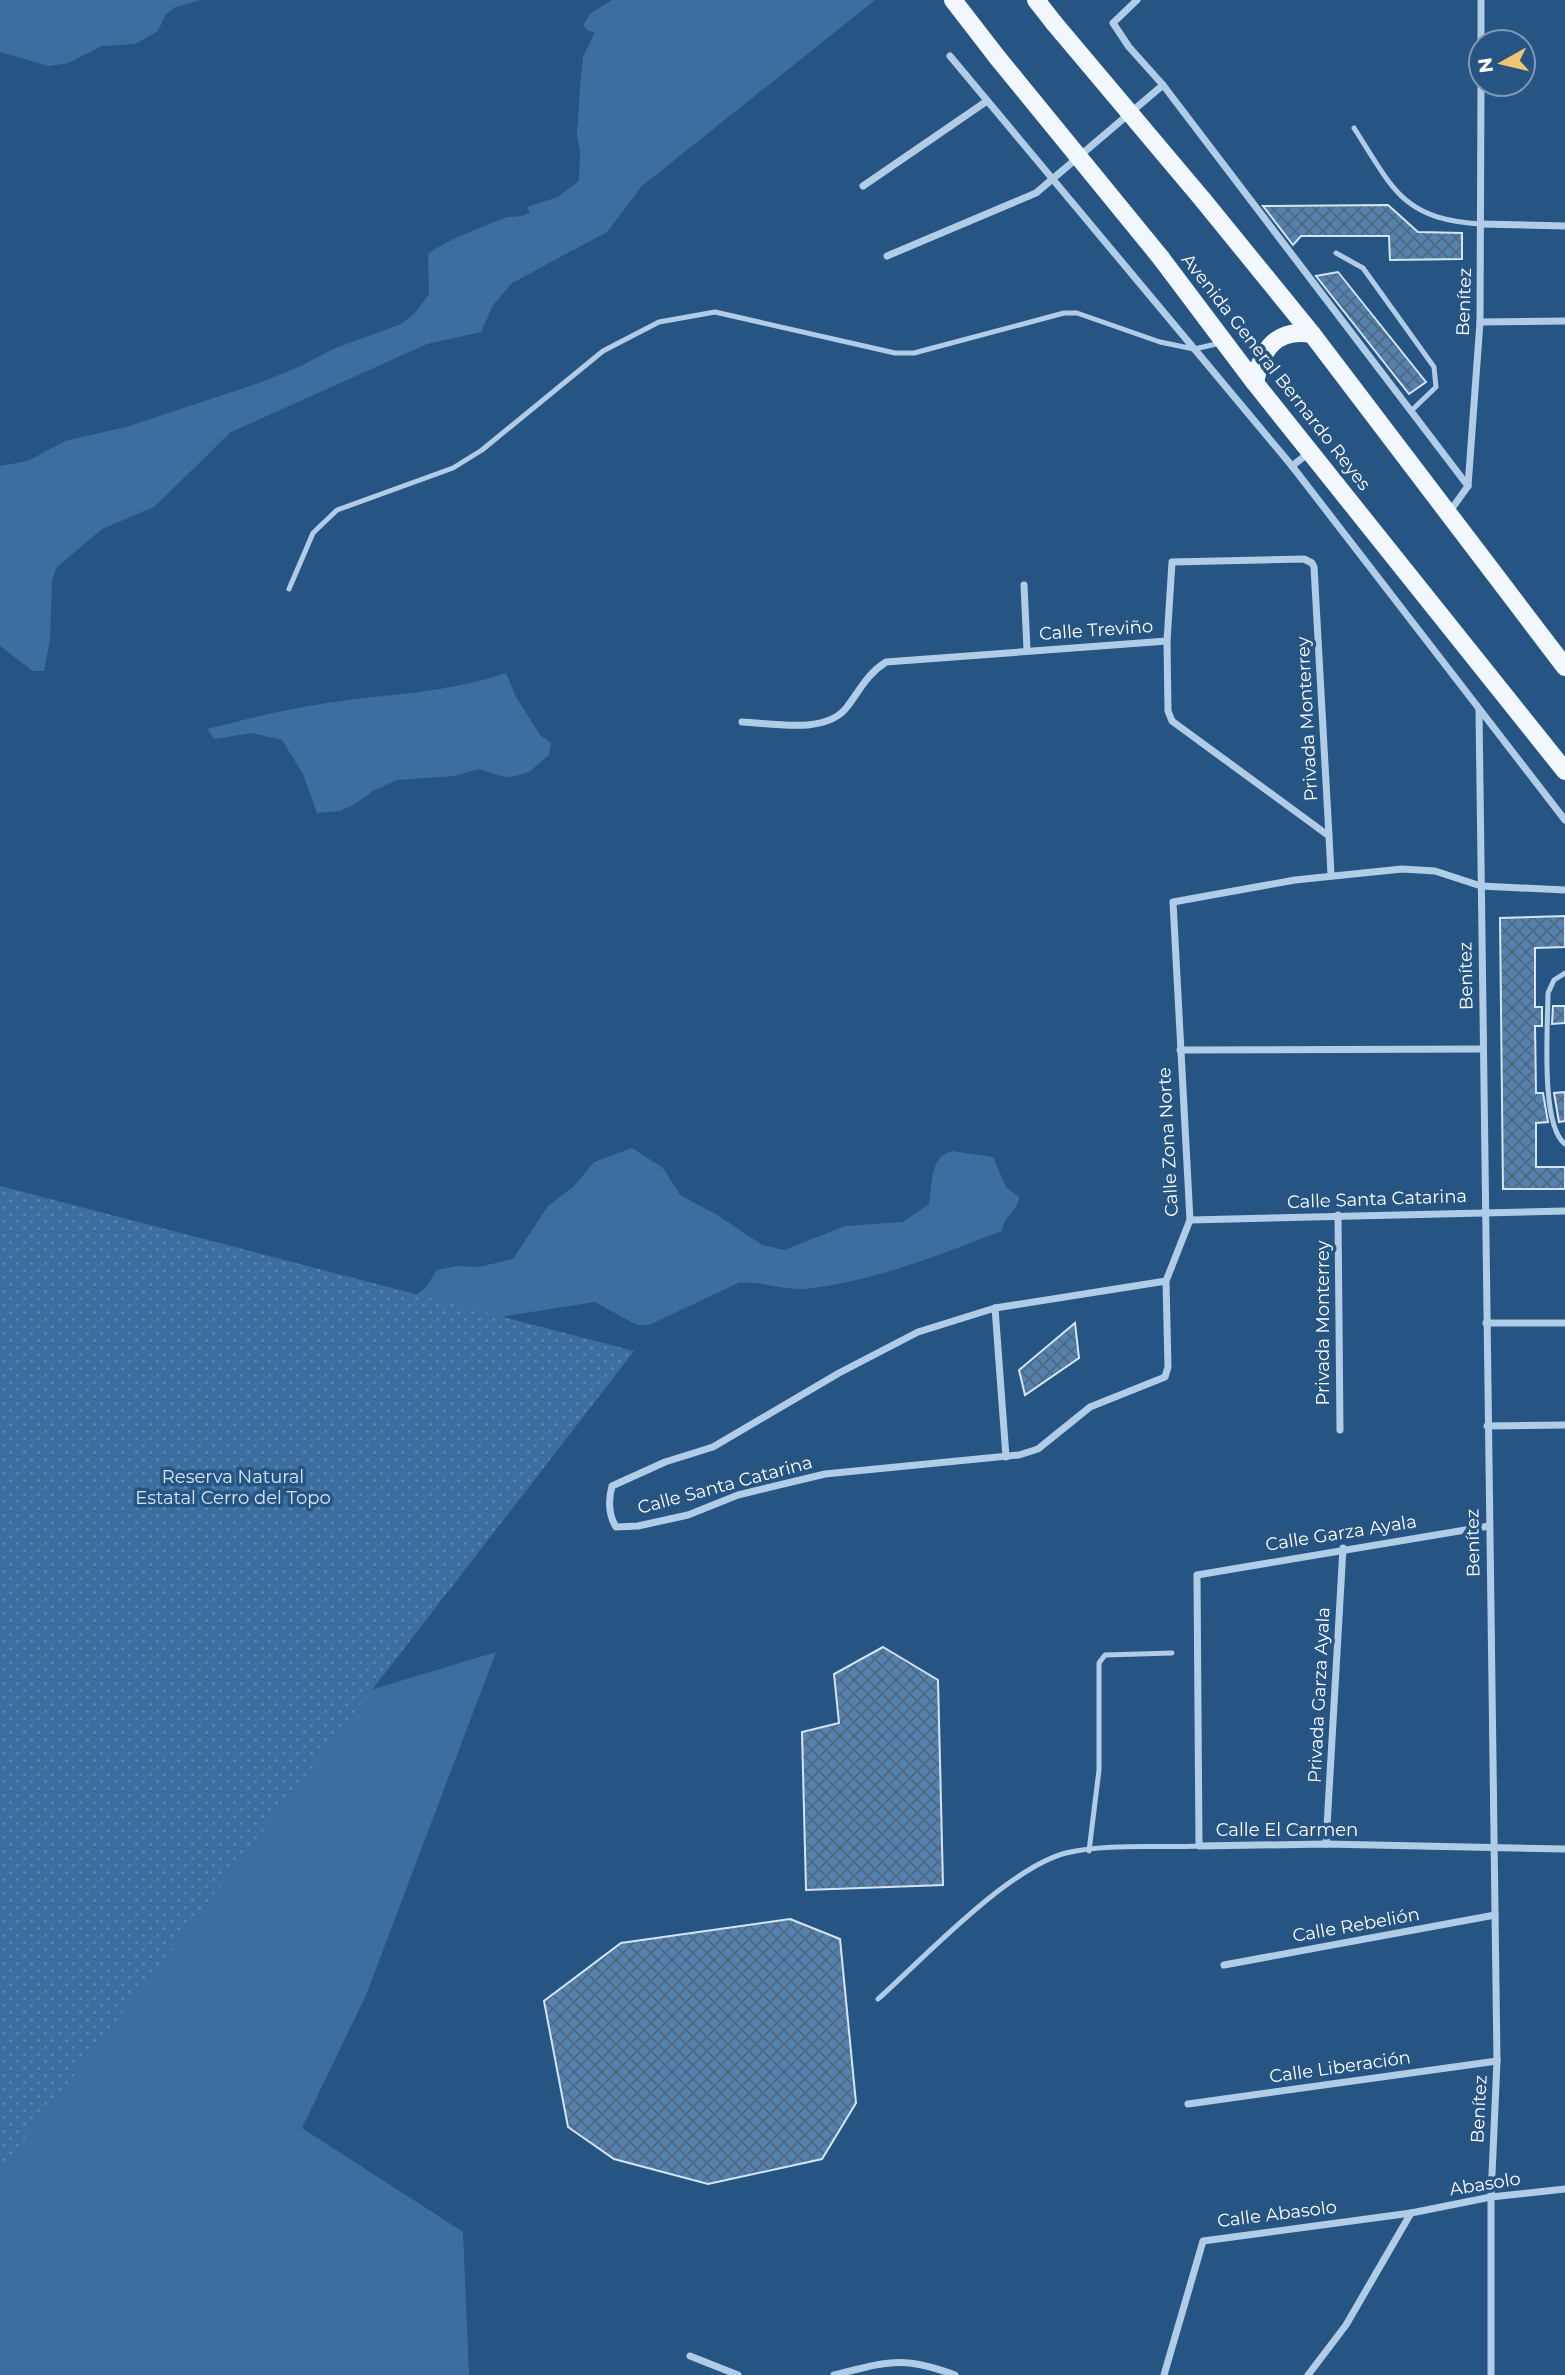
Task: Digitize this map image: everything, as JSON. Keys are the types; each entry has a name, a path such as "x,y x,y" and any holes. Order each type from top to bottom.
{"main road":[{"name":"Avenida General Bernardo Reyes","path":"953,0 1161,258 1255,383 1421,592 1451,624 1565,771"},
{"path":"1036,0 1312,334 1565,667"},
{"path":"1255,383 1264,352 1272,341 1284,334 1312,334"}],"street":[{"path":"1137,0 1113,23 1468,486 1448,514"},
{"path":"1482,0 1482,28"},
{"path":"950,55 1292,466 1565,820"},
{"path":"887,256 1024,198 1053,182 1163,85"},
{"name":"Benítez","path":"1468,486 1479,323 1482,98"},
{"path":"863,186 987,101"},
{"path":"1481,224 1565,226"},
{"path":"1479,323 1565,321"},
{"path":"1292,466 1311,452"},
{"name":"Privada Monterrey","path":"1167,640 1172,562 1311,561 1314,567 1331,875"},
{"path":"1024,585 1027,650"},
{"path":"1167,640 1168,711 1172,721 1329,836"},
{"name":"Calle Treviño","path":"742,722 814,724 827,721 845,710 864,680 886,662 1167,640"},
{"name":"Benítez","path":"1479,711 1497,2061 1491,2197 1491,2375"},
{"path":"1331,875 1419,869 1435,871 1481,886 1565,890"},
{"name":"Calle Zona Norte","path":"1164,1377 1168,1367 1166,1281 1190,1220 1174,902 1331,875"},
{"path":"1180,1051 1483,1049"},
{"name":"Calle Santa Catarina","path":"1190,1220 1565,1211"},
{"name":"Privada Monterrey","path":"1338,1215 1340,1430"},
{"path":"1006,1457 995,1308 1166,1281"},
{"name":"Calle Santa Catarina","path":"995,1308 918,1332 839,1373 713,1447 665,1462 612,1486 609,1505 616,1527 638,1526 688,1515 738,1495 825,1474 1006,1457 1038,1450 1090,1407 1164,1377"},
{"path":"1486,1323 1565,1323"},
{"path":"1487,1426 1565,1425"},
{"name":"Calle Garza Ayala","path":"1198,1573 1489,1526"},
{"name":"Privada Garza Ayala","path":"1326,1844 1343,1548"},
{"name":"Calle El Carmen","path":"1198,1573 1199,1846 1326,1844 1565,1849"},
{"name":"Calle Rebelión","path":"1224,1965 1495,1915"},
{"name":"Calle Liberación","path":"1188,2104 1497,2061"},
{"name":"Abasolo","path":"1411,2213 1491,2197 1565,2189"},
{"path":"1308,2375 1346,2325 1411,2213"},
{"name":"Calle Abasolo","path":"1164,2375 1203,2241 1411,2213"},
{"path":"690,2356 738,2375"},
{"path":"834,2375 901,2360 925,2364 955,2375"}],"lane":[{"path":"1354,128 1380,169 1413,208 1444,221 1481,224"},
{"path":"1336,253 1363,268 1434,367 1436,387 1411,411"},
{"path":"289,589 313,533 337,510 463,462 482,450 603,351 659,322 715,312 895,353 914,353 1064,313 1077,313 1160,342 1194,349 1224,342"},
{"path":"1565,973 1554,981 1548,993 1550,1099 1555,1129 1565,1144"},
{"path":"1088,1851 1099,1770 1099,1663 1105,1655 1172,1653"},
{"path":"878,1999 1013,1880 1052,1857 1088,1851 1199,1846"}],"green space":[{"path":"0,0 200,0 176,7 166,14 158,31 135,44 102,46 68,63 49,66 0,52"},
{"path":"612,0 875,0 642,186 607,232 512,283 493,305 481,332 427,344 231,432 154,507 102,529 56,568 52,581 50,640 44,671 33,671 0,646 0,466 28,461 65,441 126,427 259,383 333,349 401,324 415,313 429,294 428,254 455,238 504,218 527,214 530,212 527,207 558,197 579,181 580,151 577,136 583,57 595,32 588,31 583,25 591,13"},
{"path":"506,673 515,695 540,735 551,743 549,755 529,772 504,777 479,769 454,776 397,780 339,811 317,813 303,774 282,740 252,733 214,739 207,729 297,708 440,689"},
{"path":"632,1148 663,1168 680,1195 719,1216 762,1245 784,1250 845,1226 903,1222 929,1204 935,1166 944,1155 952,1151 993,1157 1006,1187 1019,1197 1002,1231 932,1257 885,1273 812,1288 738,1283 649,1325 637,1325 595,1302 481,1320 411,1299 426,1287 437,1270 457,1266 479,1267 513,1259 548,1206 574,1186 594,1162"},
{"name":"Reserva Natural Estatal Cerro del Topo","path":"0,1186 634,1351 0,2171"},
{"path":"496,1652 366,1995 302,2128 463,2232 469,2375 0,2375 0,1802"}],"building":[{"path":"1388,205 1418,232 1462,233 1462,259 1390,260 1389,236 1301,236 1293,245 1263,206"},
{"path":"1338,272 1426,382 1409,394 1316,276"},
{"path":"1565,916 1565,947 1535,948 1535,1007 1542,1007 1542,1026 1535,1026 1536,1093 1543,1093 1548,1122 1536,1123 1536,1167 1565,1167 1565,1189 1503,1189 1500,918"},
{"path":"1553,1006 1565,1006 1565,1023 1552,1024"},
{"path":"1565,1092 1565,1121 1559,1122 1554,1093"},
{"path":"1075,1323 1079,1358 1025,1395 1019,1370"},
{"path":"883,1647 938,1680 943,1885 806,1890 802,1732 839,1723 834,1674"},
{"path":"790,1919 840,1939 856,2103 822,2159 708,2184 614,2159 568,2127 544,2001 621,1943"}]}
